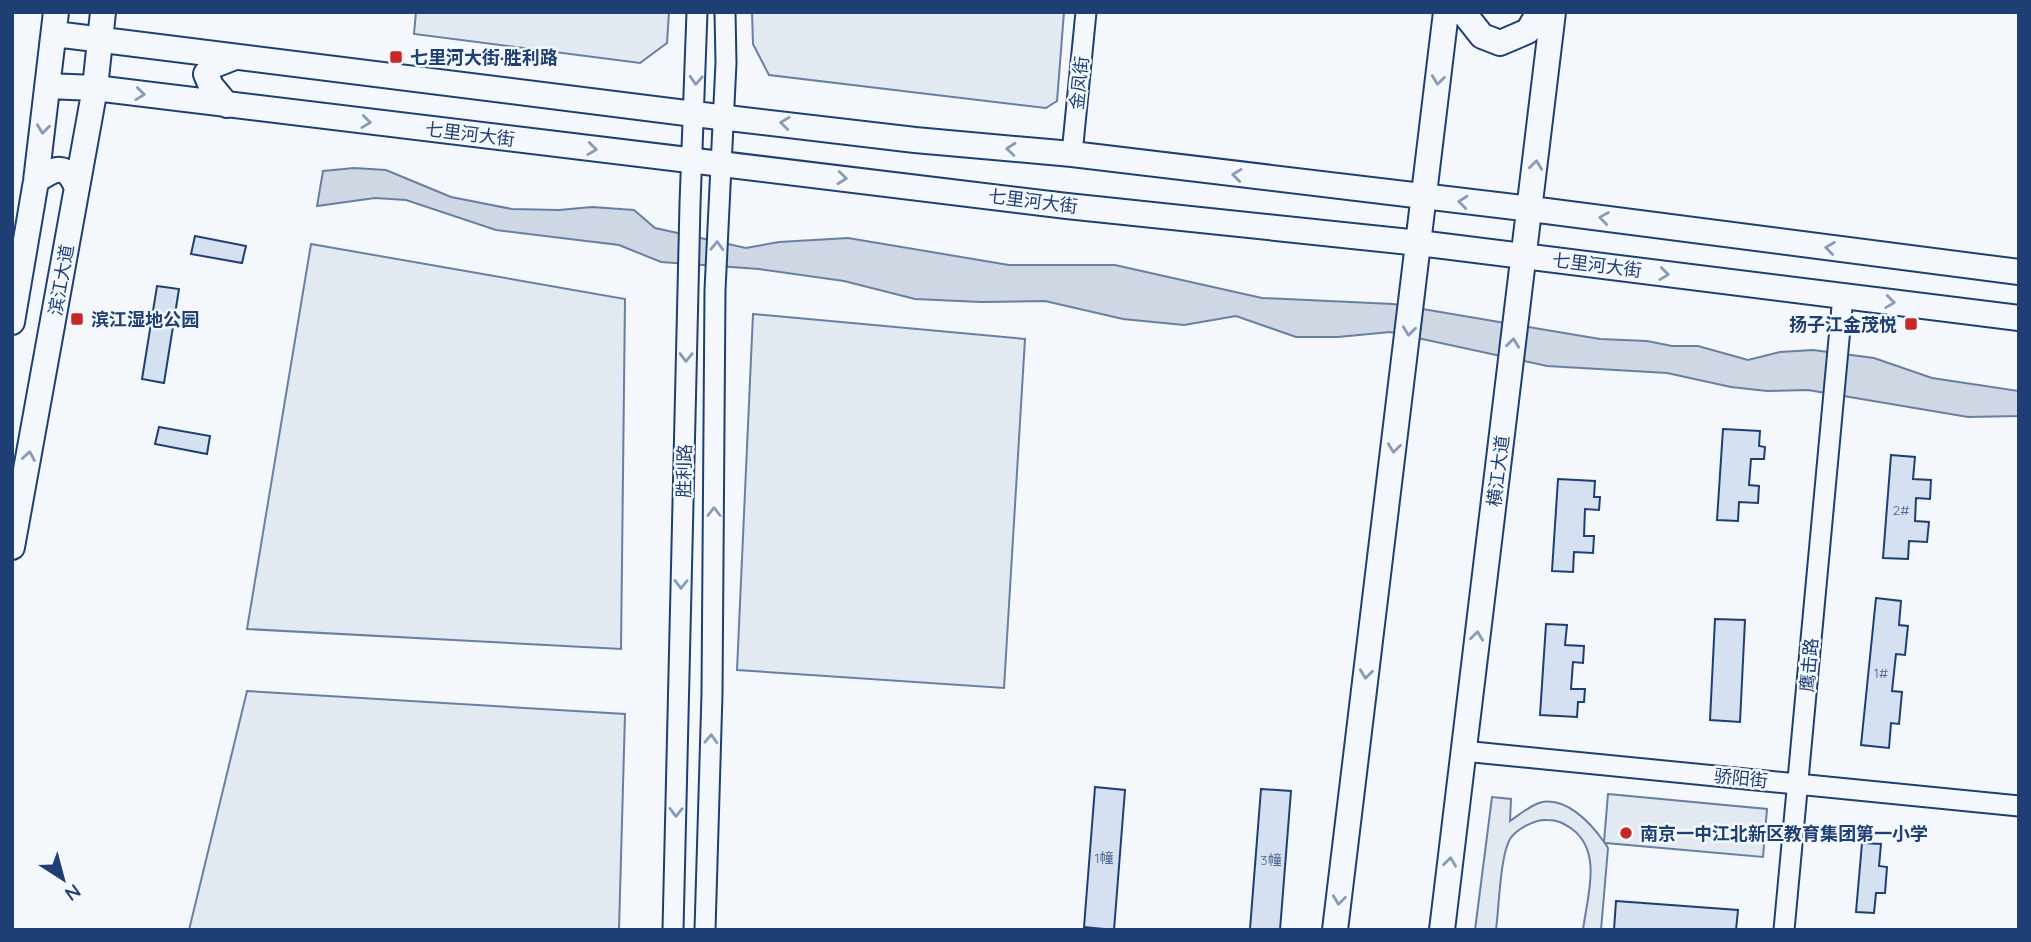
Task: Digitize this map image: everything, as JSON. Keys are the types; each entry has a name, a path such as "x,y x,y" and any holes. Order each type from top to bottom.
{"main road":[{"name":"滨江大道","path":"12,547 95,88 103,12"},
{"path":"1335,930 1446,12"},
{"path":"1463,12 1482,36 1500,43 1528,31 1539,12"},
{"name":"横江大道","path":"1442,930 1553,12"},
{"path":"12,322 36,180 55,23 101,39 235,57 915,140 1072,154 1424,198 1531,208 2019,272"},
{"path":"227,105 211,86 206,74 212,66 235,57"},
{"name":"七里河大街","path":"48,86 95,88 1067,206 1419,243 2019,318"},
{"path":"36,180 52,170 62,169 72,176 77,188"}],"street":[{"name":"胜利路","path":"673,930 697,12"},
{"name":"胜利路","path":"705,930 712,694 715,290 725,12"},
{"name":"金凤街","path":"1072,154 1086,12"},
{"name":"鹰击路","path":"1784,930 1843,296"},
{"name":"骄阳街","path":"1463,751 2019,806"}],"shaded area":[{"path":"416,12 669,12 667,43 640,63 414,34"},
{"path":"752,12 1064,12 1057,101 1046,108 769,75 753,44"},
{"path":"354,168 386,170 451,197 512,209 559,210 592,207 634,210 655,228 746,248 779,242 848,238 1009,265 1115,265 1262,298 1393,304 1600,339 1698,346 1748,360 1780,352 1813,350 1874,358 1932,378 2019,391 2019,416 1968,417 1808,390 1767,391 1731,387 1667,373 1547,366 1390,332 1338,337 1296,337 1236,316 1184,325 1123,319 1045,301 915,299 844,281 759,269 661,262 619,245 496,230 406,200 375,198 317,206 323,171"},
{"path":"311,244 625,299 621,649 247,629"},
{"path":"753,314 1025,339 1004,688 737,670"},
{"path":"247,691 625,714 619,930 189,930"},
{"path":"1608,794 1767,809 1763,857 1605,843 1608,848 1601,930 1583,930 1591,876 1587,850 1582,839 1566,825 1554,821 1537,821 1527,825 1510,839 1502,869 1496,930 1475,930 1492,797 1511,799 1510,821 1539,803 1558,803 1568,807 1585,819 1604,842"}],"building":[{"path":"195,236 246,246 242,263 191,254"},
{"path":"157,286 179,289 164,383 142,379"},
{"path":"159,427 210,436 207,454 155,444"},
{"path":"1723,429 1760,431 1759,446 1765,447 1764,459 1751,459 1749,485 1759,486 1758,503 1739,502 1738,521 1717,520"},
{"path":"1891,455 1915,457 1913,479 1931,480 1930,499 1916,498 1915,521 1929,522 1927,542 1909,541 1908,559 1883,558"},
{"path":"1558,479 1595,481 1594,497 1600,497 1599,510 1585,509 1584,536 1594,536 1593,553 1574,552 1573,572 1552,571"},
{"path":"1876,598 1901,601 1899,625 1908,626 1905,655 1896,654 1892,691 1902,692 1899,724 1891,723 1889,748 1861,745"},
{"path":"1715,619 1745,620 1740,722 1710,720"},
{"path":"1546,624 1567,625 1565,645 1584,646 1583,663 1573,662 1571,689 1585,689 1584,702 1578,702 1577,717 1540,715"},
{"path":"1095,787 1125,790 1114,930 1084,927"},
{"path":"1261,789 1291,791 1280,930 1250,929"},
{"path":"1862,843 1881,844 1879,866 1887,867 1885,893 1876,893 1874,913 1856,912"},
{"path":"1616,901 1738,910 1736,930 1614,930"}],"place":[{"name":"七里河大街·胜利路","path":"396,57"},
{"name":"滨江湿地公园","path":"77,319"},
{"name":"扬子江金茂悦","path":"1911,324"},
{"name":"南京一中江北新区教育集团第一小学","path":"1626,833"}]}
